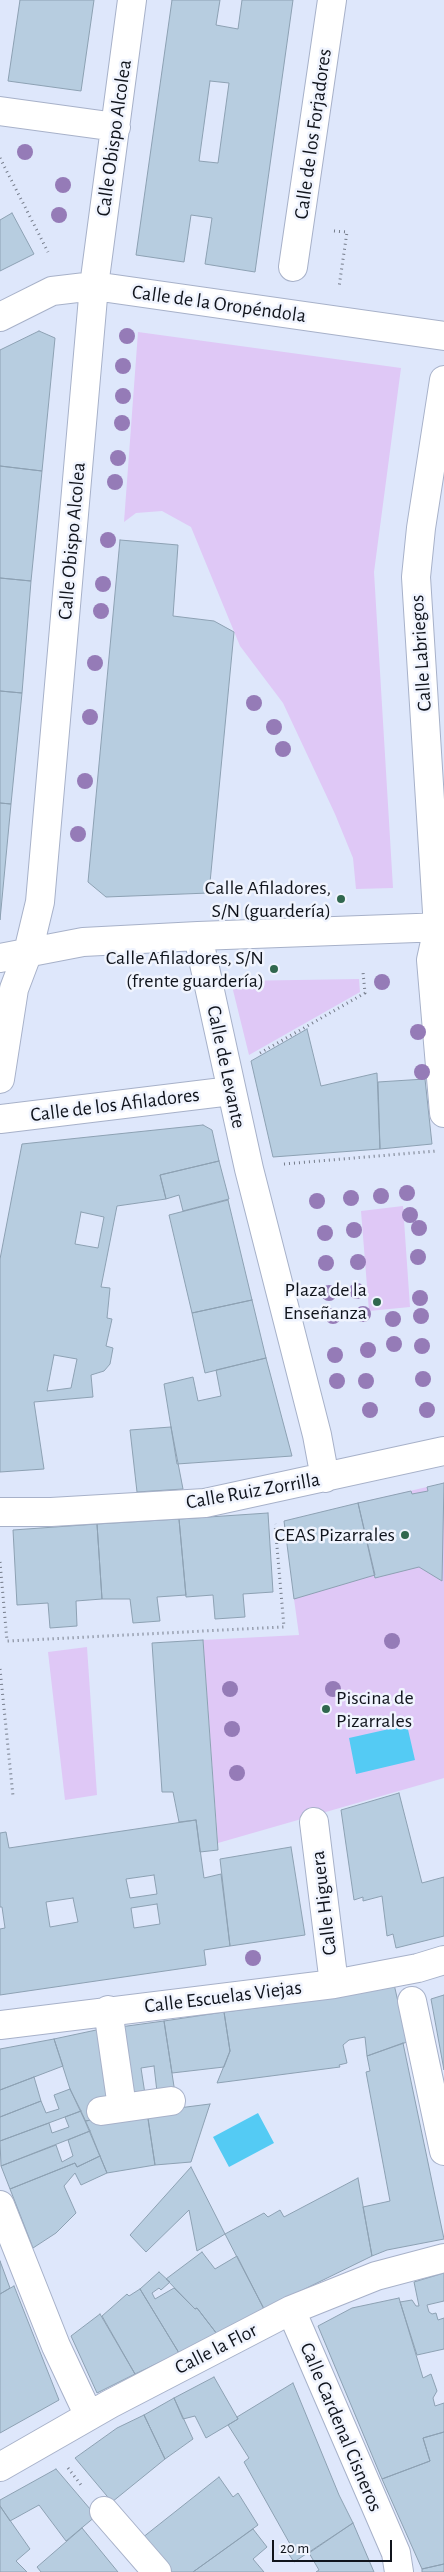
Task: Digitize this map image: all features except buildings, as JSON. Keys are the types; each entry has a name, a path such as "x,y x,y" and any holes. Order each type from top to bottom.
{"street":[{"name":"Calle Obispo Alcolea","path":"0,1078 14,990 28,952 40,902 94,286 132,0"},
{"name":"Calle de los Forjadores","path":"294,267 332,0"},
{"path":"0,111 116,127"},
{"name":"Calle de la Oropéndola","path":"0,317 52,291 94,286 444,336"},
{"name":"Calle Labriegos","path":"444,380 433,530 416,577 441,927 431,960 444,1113"},
{"path":"0,958 83,942 441,927"},
{"name":"Calle de Levante","path":"198,936 249,1169 317,1435 325,1478"},
{"name":"Calle de los Afiladores","path":"0,1119 231,1091"},
{"name":"Calle Ruiz Zorrilla","path":"0,1512 51,1512 205,1504 444,1451"},
{"name":"Calle Higuera","path":"314,1822 334,1984"},
{"name":"Calle Escuelas Viejas","path":"0,2025 108,2010 334,1984 418,1968 444,1960"},
{"path":"412,2001 444,2151"},
{"path":"108,2010 112,2109 171,2101"},
{"path":"0,2205 56,2346 89,2416"},
{"name":"Calle la Flor","path":"0,2467 89,2416 292,2310 376,2276 444,2258"},
{"name":"Calle Cardenal Cisneros","path":"292,2310 396,2553 400,2572"},
{"path":"104,2512 157,2572"}],"path":[{"path":"0,158 48,252"},
{"name":"Calle de los Forjadores","path":"332,230 348,232 339,290"},
{"path":"254,1056 365,993 363,972"},
{"path":"279,1164 436,1151"},
{"path":"0,1562 7,1641 284,1627 272,1490"},
{"path":"0,1668 14,1796"},
{"path":"46,2440 104,2512"}],"shaded area":[{"path":"138,332 401,368 374,572 393,888 356,889 353,858 335,814 283,703 240,646 191,527 162,511 136,513 124,522"},
{"path":"359,979 360,992 249,1055 232,986 234,981"},
{"path":"403,1206 410,1307 369,1311 361,1211"},
{"name":"Piscina de Pizarrales","path":"444,1483 444,1778 218,1843 203,1640 299,1635 294,1599 358,1503"},
{"path":"87,1647 97,1795 65,1800 48,1652"}],"water":[{"path":"407,1725 415,1760 356,1774 349,1738"},
{"path":"258,2113 274,2143 229,2167 213,2137"}],"place":[{"name":"Calle Afiladores, S/N (guardería)","path":"341,899"},
{"name":"Calle Afiladores, S/N (frente guardería)","path":"274,969"},
{"name":"Plaza de la Enseñanza","path":"377,1302"},
{"name":"CEAS Pizarrales","path":"405,1535"},
{"name":"Piscina de Pizarrales","path":"326,1709"}]}
